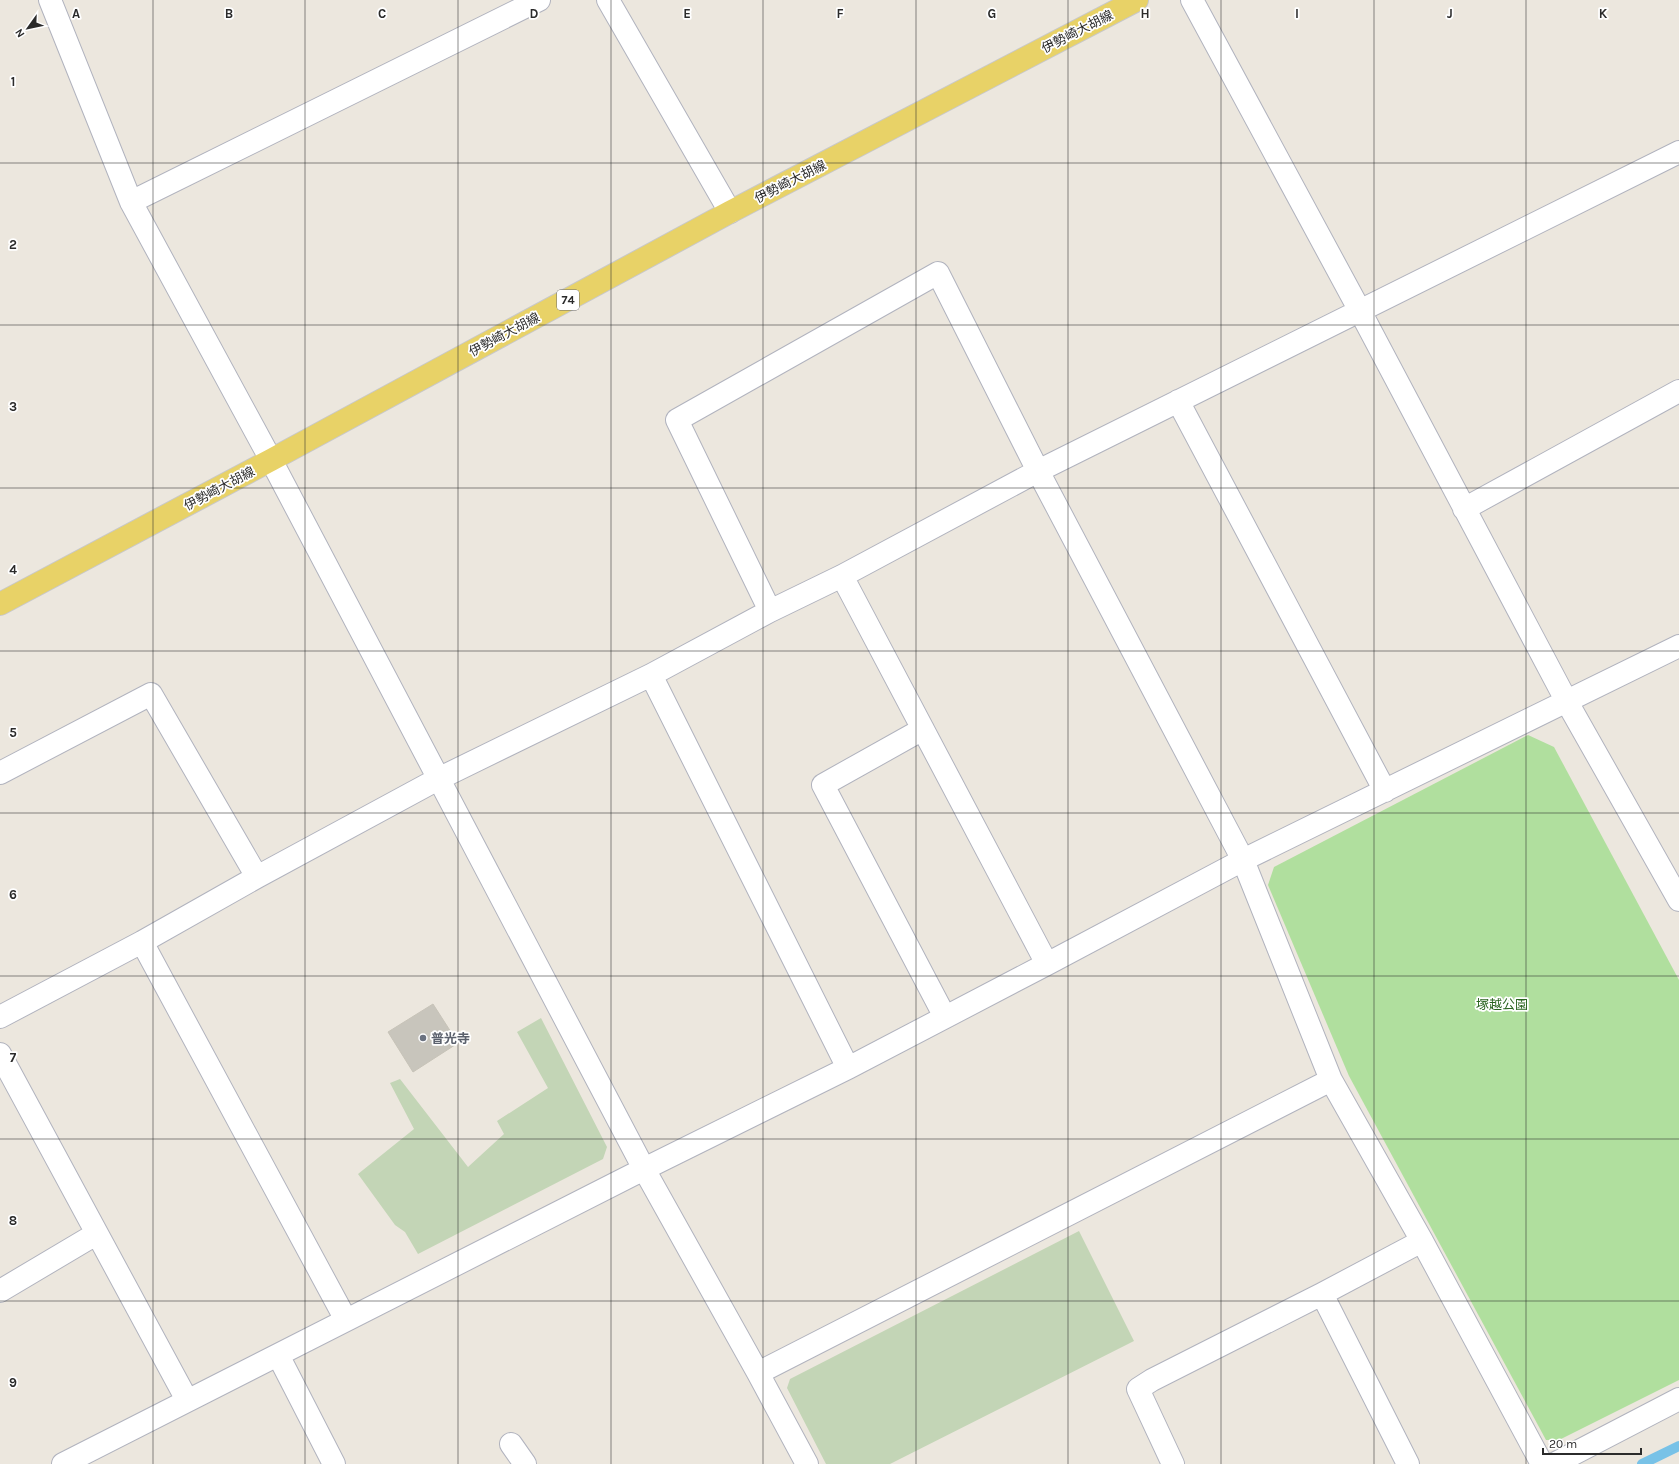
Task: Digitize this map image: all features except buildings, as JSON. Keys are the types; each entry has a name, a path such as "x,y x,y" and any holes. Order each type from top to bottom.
{"main road":[{"name":"伊勢崎大胡線","path":"0,604 271,460 730,212 1138,0"}],"street":[{"path":"50,0 131,202 271,460 644,1169 807,1464"},
{"path":"131,202 539,0"},
{"path":"608,0 730,212"},
{"path":"1192,0 1360,311 1567,702 1679,900"},
{"path":"0,1017 142,942 256,877 438,779 651,675 770,611 842,576 1038,471 1679,152"},
{"path":"770,611 677,420 938,273 1038,471 1243,860 1331,1080 1422,1241 1542,1464"},
{"path":"1464,510 1679,391"},
{"path":"1178,401 1385,791"},
{"path":"842,576 1047,964"},
{"path":"63,1464 644,1169 848,1068 1243,860 1679,646"},
{"path":"651,675 848,1068"},
{"path":"0,773 150,694 256,877"},
{"path":"923,729 823,785 945,1017"},
{"path":"142,942 346,1320"},
{"path":"0,1054 187,1400"},
{"path":"758,1373 1331,1080"},
{"path":"0,1291 96,1234"},
{"path":"1173,1464 1138,1389 1152,1380 1322,1294 1422,1241"},
{"path":"1322,1294 1408,1464"},
{"path":"278,1355 334,1464"},
{"path":"1554,1464 1679,1400"},
{"path":"511,1444 524,1464"}],"green space":[{"name":"塚越公園","path":"1528,735 1554,747 1679,980 1679,1380 1559,1440 1546,1440 1349,1076 1268,885 1274,867"},
{"path":"541,1018 607,1147 603,1159 418,1254 405,1232 395,1225 358,1174 414,1129 390,1083 400,1079 468,1167 504,1134 497,1121 548,1088 517,1032"},
{"path":"1079,1231 1134,1341 890,1464 826,1464 787,1388 790,1379"}],"waterway":[{"path":"1642,1464 1679,1446"}],"place":[{"name":"普光寺","path":"423,1038"}]}
